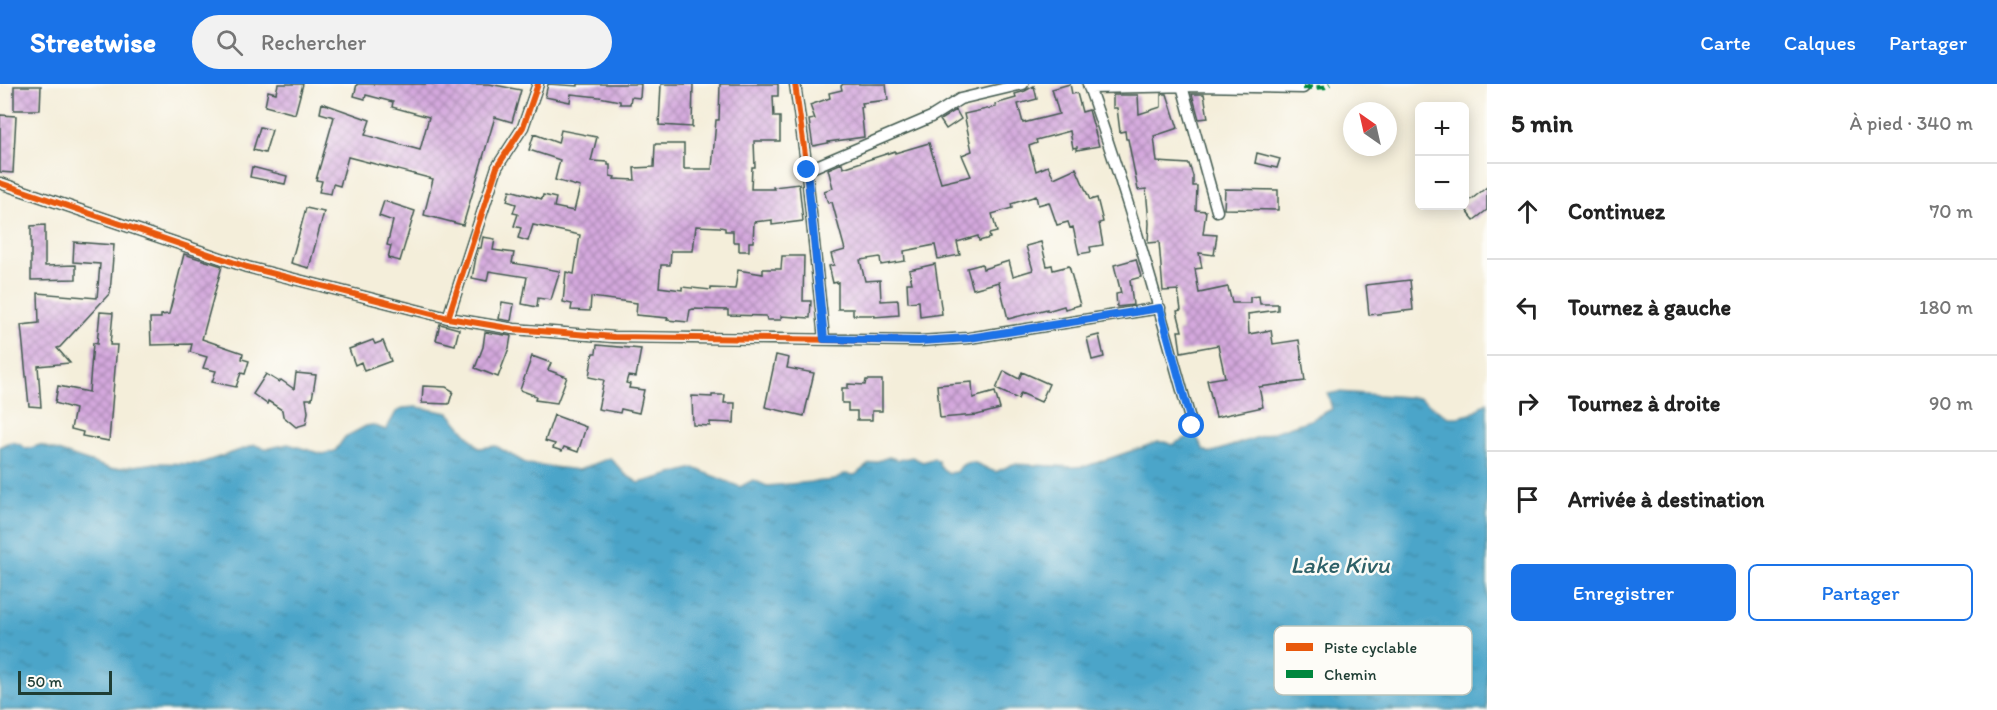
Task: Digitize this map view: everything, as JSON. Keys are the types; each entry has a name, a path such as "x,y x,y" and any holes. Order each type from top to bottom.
{"street":[{"path":"448,318 497,167 523,127 537,84"},
{"path":"795,84 807,170 824,339"},
{"path":"807,170 931,117 960,99 1023,84"},
{"path":"1192,426 1160,308 1088,86 1303,87 1302,84"},
{"path":"1182,87 1216,211"},
{"path":"0,183 247,267 448,318 513,329 614,337 919,341 969,338 1160,308"}],"water":[{"name":"Lake Kivu","path":"1338,392 1420,398 1448,417 1471,414 1487,402 1487,710 0,710 0,447 11,442 27,449 40,445 111,469 156,463 198,464 255,445 266,449 288,444 322,454 335,451 345,437 366,426 372,425 386,430 396,412 403,408 417,407 449,413 479,448 496,446 527,464 579,470 610,458 626,475 639,483 694,468 740,487 753,480 767,486 835,480 844,474 855,475 869,464 889,457 899,460 912,457 923,462 934,458 941,468 949,473 956,472 961,466 971,462 996,472 1013,464 1087,466 1158,442 1171,445 1195,434 1204,450 1210,453 1310,420 1332,409 1328,394"}],"building":[{"path":"278,84 303,84 295,114 265,106 268,91 276,93"},
{"path":"357,84 489,84 521,90 512,122 495,117 463,225 424,215 433,179 348,157 340,186 333,184 331,194 319,192 322,181 316,180 334,117 320,113 322,103 370,120 365,135 420,150 429,117 392,107 393,102 366,95 365,99 354,96"},
{"path":"548,84 578,86 578,84 641,84 640,98 631,97 630,104 620,104 620,101 571,94 570,102 545,97"},
{"path":"661,84 693,84 692,127 659,125"},
{"path":"720,84 778,84 778,96 773,96 774,117 780,117 780,141 754,141 755,167 752,167 751,189 774,189 773,187 799,184 803,221 772,225 772,220 754,222 753,242 749,242 749,251 739,251 739,242 733,242 733,231 725,231 725,228 720,227 696,226 693,251 671,251 670,265 661,265 659,287 682,290 682,287 711,290 711,288 735,289 738,270 763,274 763,269 781,269 782,256 804,256 803,301 811,301 810,318 781,316 781,320 767,320 766,316 728,315 728,310 693,309 690,310 688,322 667,320 668,318 636,315 637,303 591,297 590,311 571,310 572,304 563,302 566,272 574,274 580,235 533,225 528,241 518,238 521,228 514,226 518,214 513,213 516,204 507,201 510,190 542,199 543,195 556,198 554,207 574,211 580,187 555,180 560,160 529,150 534,134 558,143 561,130 597,137 591,161 608,162 610,176 615,177 614,179 635,180 634,168 654,167 655,144 684,144 684,169 712,169 716,120 719,120"},
{"path":"843,84 886,84 888,100 862,103 864,137 813,146 809,120 815,119 810,105 830,98 829,93 842,90"},
{"path":"1070,84 1072,94 1077,93 1082,112 1089,110 1099,146 1077,150 1077,147 1073,148 1070,131 1036,140 1037,143 1029,146 1036,171 1048,166 1054,178 1076,168 1090,200 1097,198 1103,222 1099,223 1103,245 1090,247 1091,252 1079,254 1073,227 1070,228 1068,222 1057,225 1049,202 1038,205 1036,196 1011,204 1012,208 992,214 997,232 989,234 990,238 979,241 978,236 957,242 960,255 938,259 935,245 904,251 905,261 881,265 880,257 860,260 865,281 880,280 881,301 898,300 899,315 874,317 875,315 853,315 853,309 838,309 838,282 833,283 829,266 834,265 831,254 845,250 832,202 828,203 824,191 833,188 828,169 842,163 843,168 895,151 895,153 929,143 941,183 971,176 962,155 972,151 964,114 996,107 995,104 1016,98 1015,94 1034,86 1037,99 1018,104 1023,123 1059,114 1052,89"},
{"path":"14,86 41,86 40,110 14,110"},
{"path":"1161,94 1167,94 1178,128 1154,136 1157,162 1189,164 1193,186 1197,186 1196,210 1206,211 1203,234 1217,235 1214,255 1199,253 1202,268 1195,269 1199,293 1228,287 1232,303 1250,303 1250,297 1259,296 1260,304 1278,304 1278,310 1248,314 1249,334 1271,330 1273,344 1299,340 1305,381 1259,387 1263,407 1216,417 1207,380 1225,377 1218,345 1181,352 1178,331 1182,331 1177,311 1181,310 1178,290 1163,291 1159,242 1148,243 1146,189 1138,190 1128,139 1126,139 1125,131 1120,132 1117,108 1113,108 1113,95 1138,95 1139,114 1161,107"},
{"path":"1192,94 1204,94 1208,118 1199,119"},
{"path":"956,110 961,119 946,129 940,120"},
{"path":"0,115 16,116 13,173 0,172"},
{"path":"260,127 272,130 265,153 253,150"},
{"path":"1257,153 1280,159 1277,168 1255,163"},
{"path":"252,167 287,176 285,184 250,177"},
{"path":"1487,187 1487,210 1474,220 1466,210 1469,210 1469,201"},
{"path":"1225,189 1278,190 1278,210 1224,209"},
{"path":"384,201 415,211 400,261 388,258 391,246 387,245 393,221 379,216"},
{"path":"306,208 324,212 309,268 291,263"},
{"path":"45,225 45,266 76,265 76,279 31,280 31,226"},
{"path":"483,237 495,239 493,250 514,253 512,263 560,271 551,300 538,298 537,307 522,304 527,277 489,271 487,281 472,278"},
{"path":"74,242 114,245 110,293 57,348 70,363 38,366 41,407 29,406 21,325 39,323 38,293 97,298 100,264 73,262"},
{"path":"1041,242 1047,266 1052,265 1053,270 1069,266 1080,305 1065,309 1064,306 1047,311 1047,309 1008,319 999,282 973,289 967,268 982,264 983,269 1009,261 1013,276 1033,270 1026,246"},
{"path":"184,254 222,266 202,339 243,353 242,359 249,361 245,374 241,373 236,387 212,382 216,371 203,368 207,357 190,352 192,344 151,345 150,318 161,318 161,315 169,314"},
{"path":"1136,259 1141,277 1130,280 1133,305 1117,307 1116,294 1121,293 1114,265"},
{"path":"935,264 942,314 920,317 919,301 908,302 907,283 912,283 909,270"},
{"path":"1410,280 1413,310 1369,315 1366,285"},
{"path":"502,302 514,304 511,321 499,319"},
{"path":"100,312 113,313 110,345 117,345 109,441 82,436 83,432 71,429 75,409 55,403 58,386 89,392 93,343 97,344"},
{"path":"440,324 459,329 455,345 436,340"},
{"path":"485,332 511,336 498,377 475,368 483,347"},
{"path":"1099,335 1104,357 1092,360 1087,338"},
{"path":"373,340 375,344 383,341 391,361 364,371 361,362 355,365 349,349"},
{"path":"597,345 641,349 636,377 628,376 626,383 630,384 629,388 644,390 639,413 621,409 620,413 598,409 604,380 589,377 593,353 596,353"},
{"path":"776,355 789,358 787,368 814,373 804,416 765,407"},
{"path":"532,356 551,363 548,370 567,377 557,403 535,400 536,396 520,390"},
{"path":"1004,371 1019,379 1022,372 1049,384 1041,402 1021,393 1018,399 996,389"},
{"path":"296,373 316,375 312,399 306,399 308,412 306,424 296,427 283,416 282,410 268,401 267,404 253,394 266,374 294,389"},
{"path":"866,380 882,380 882,411 872,411 872,420 857,420 857,411 848,411 848,403 842,403 842,388 848,388 848,384 865,385"},
{"path":"972,382 973,398 995,392 1000,409 977,415 940,418 937,385"},
{"path":"423,386 446,387 453,391 449,404 422,403"},
{"path":"712,395 725,395 724,403 735,403 734,423 710,422 710,426 693,425 692,396 712,397"},
{"path":"554,415 586,427 578,452 564,447 562,451 553,448 555,444 545,441"}],"marked path":[{"path":"1303,88 1325,87 1330,84"}],"cycle path":[{"path":"448,318 497,167 523,127 538,84"},
{"path":"795,84 805,155 824,339"},
{"path":"0,183 247,267 448,318 514,329 614,337 919,341 969,338 1160,308"}],"route":[{"path":"807,170 824,339 919,341 969,338 1160,308 1192,426"}]}
